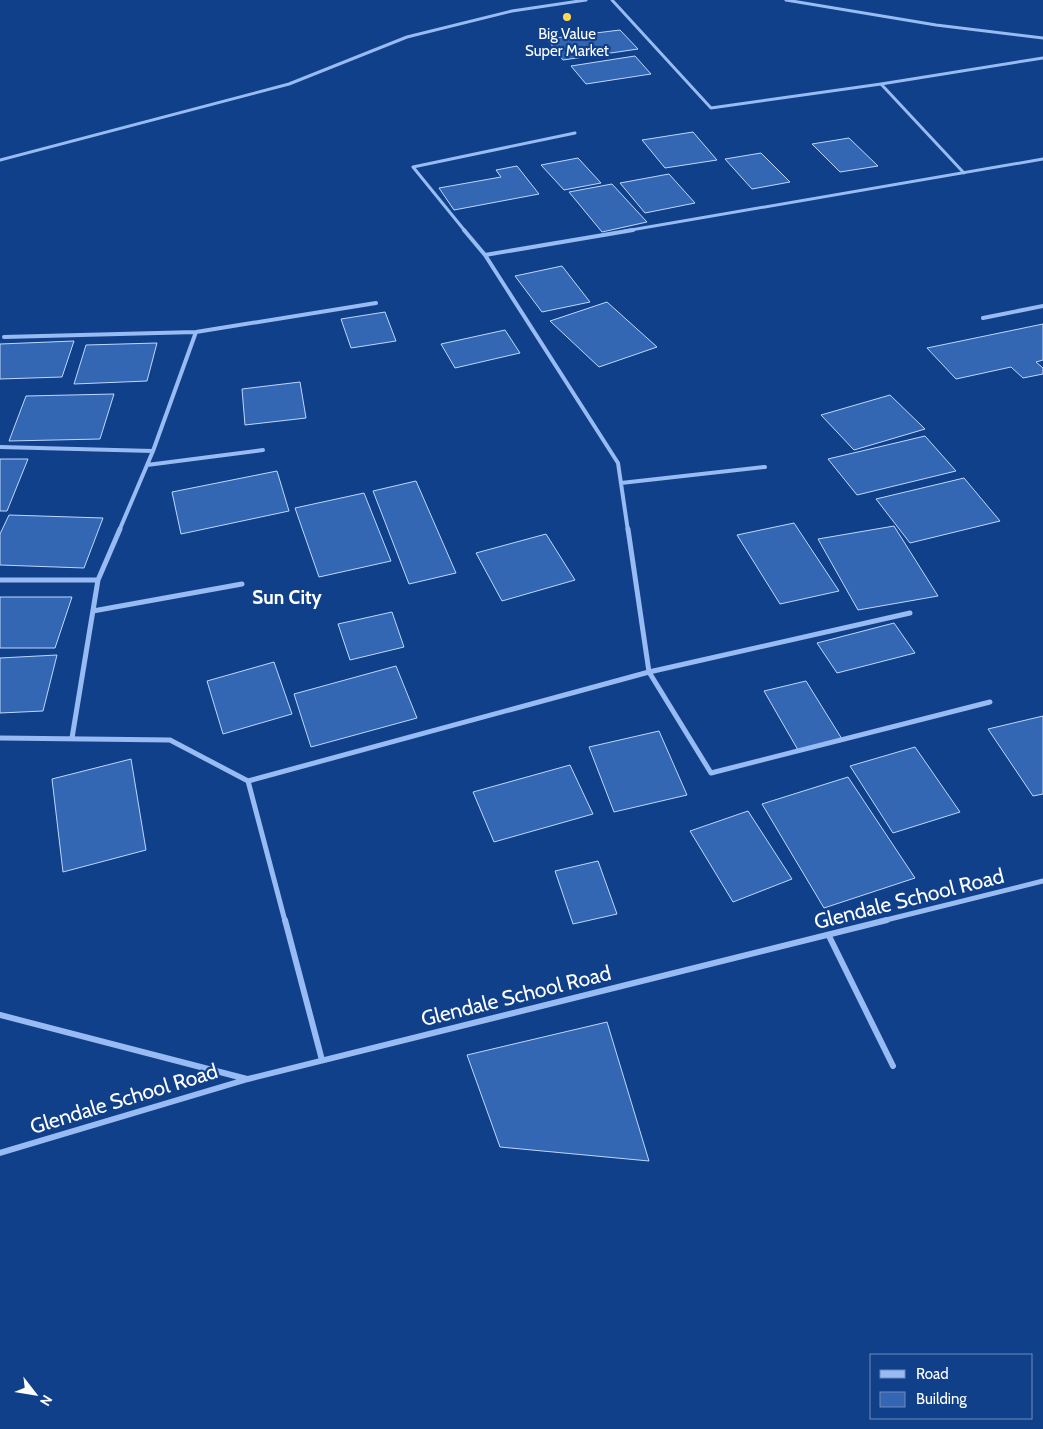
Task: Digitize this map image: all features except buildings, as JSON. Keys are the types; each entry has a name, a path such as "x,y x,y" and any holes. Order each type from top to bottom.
{"street":[{"path":"0,160 289,84 407,37 512,10 586,0"},
{"path":"612,0 711,108 881,84 1043,58"},
{"path":"786,0 936,24 1043,38"},
{"path":"881,84 964,173"},
{"path":"575,133 413,167 485,255 618,463 649,672 711,773 990,702"},
{"path":"485,255 1043,159"},
{"path":"4,337 196,332 376,303"},
{"path":"983,318 1043,306"},
{"path":"72,738 98,580 153,451 196,332"},
{"path":"0,447 153,451"},
{"path":"147,465 263,450"},
{"path":"621,483 765,467"},
{"path":"0,580 98,580"},
{"path":"94,611 242,584"},
{"path":"0,738 170,740 248,781 649,672 910,613"},
{"path":"248,781 322,1060"},
{"name":"Glendale School Road","path":"0,1153 248,1079 829,936 1043,881"},
{"path":"829,936 893,1066"},
{"path":"0,1015 248,1079"}],"place":[{"name":"Big Value Super Market","path":"567,17"}],"district":[{"name":"Sun City","path":"287,597"}]}
